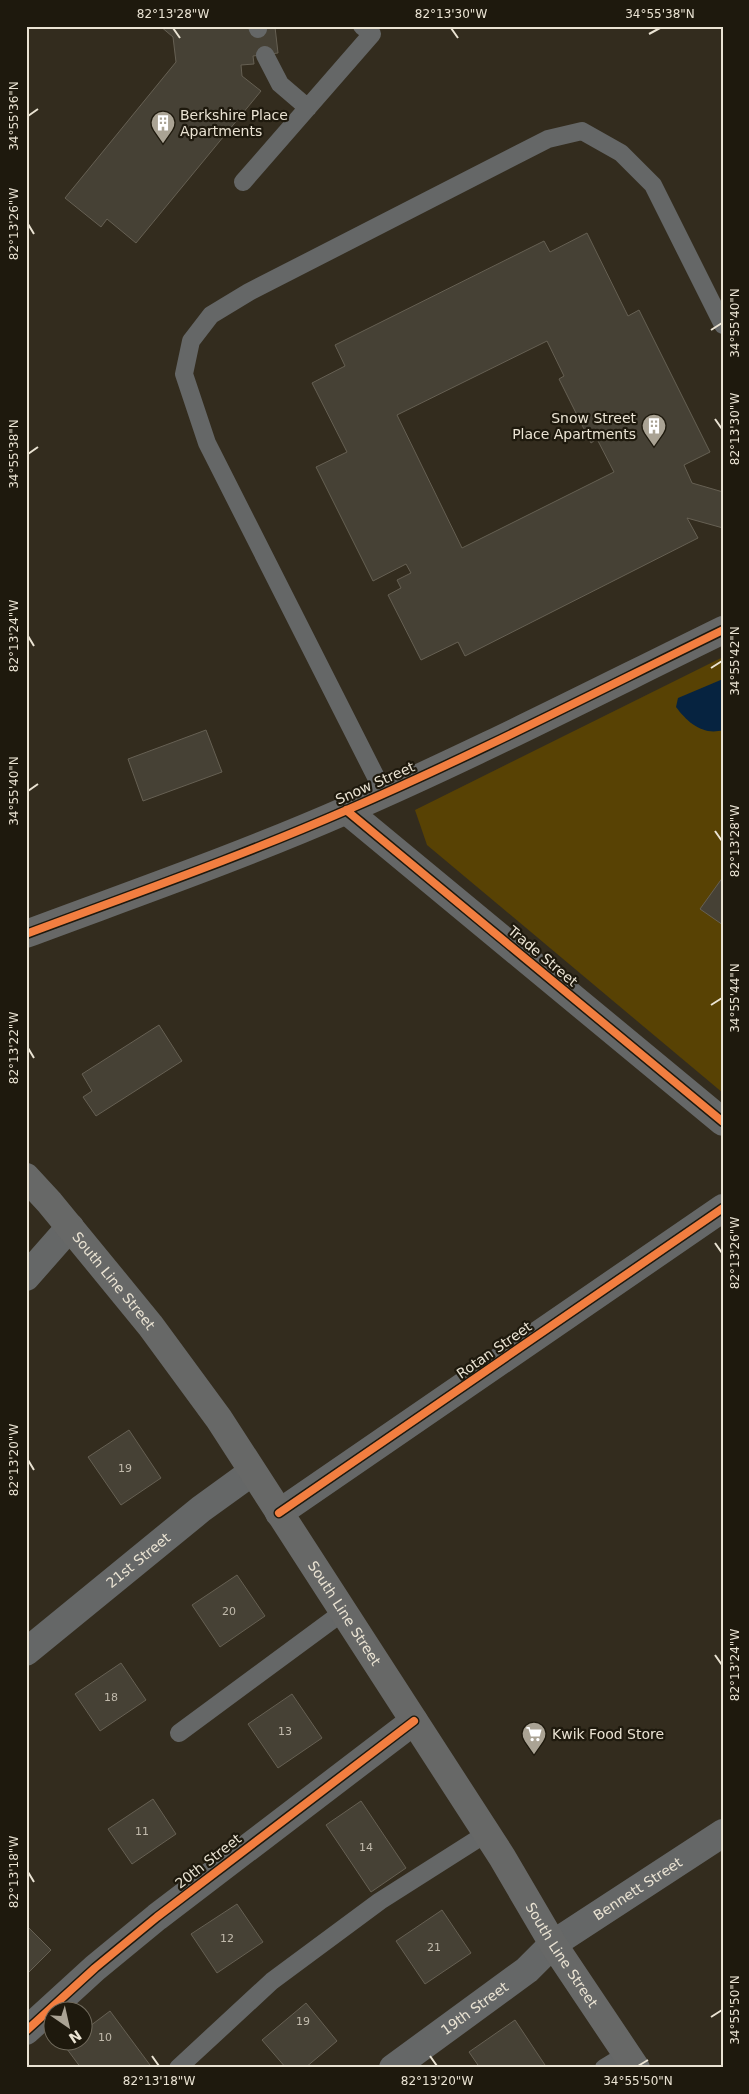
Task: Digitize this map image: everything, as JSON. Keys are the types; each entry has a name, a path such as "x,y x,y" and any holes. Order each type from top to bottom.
{"main road":[{"name":"Snow Street","path":"26,934 261,846 346,810 723,630"},
{"name":"South Line Street","path":"26,1177 70,1227 150,1325 219,1419 487,1833 553,1944 632,2061"}],"street":[{"name":"Trade Street","path":"346,810 723,1122"},
{"name":"Rotan Street","path":"279,1513 723,1208"},
{"path":"26,1277 70,1227"},
{"name":"21st Street","path":"26,1652 201,1509 252,1472"},
{"name":"20th Street","path":"26,2031 96,1968 157,1917 414,1721"},
{"name":"Bennett Street","path":"553,1944 723,1833"},
{"name":"19th Street","path":"392,2068 527,1970 553,1944"}],"lane":[{"path":"242,182 372,34 362,26"},
{"path":"265,55 280,84 308,108"},
{"path":"384,793 207,443 184,374 191,341 212,315 249,292 548,139 582,131 621,153 653,185 723,325"},
{"path":"179,1733 343,1612"},
{"path":"178,2068 272,1981 380,1901 487,1833"},
{"path":"604,2068 632,2061"}],"shaded area":[{"path":"723,657 723,1093 427,845 415,810"}],"water":[{"path":"723,679 723,730 709,731 702,729 685,718 676,707 678,698"}],"building":[{"name":"Berkshire Place Apartments","path":"160,26 250,26 250,30 275,27 278,53 253,56 254,64 241,65 242,76 261,91 136,243 107,219 101,227 65,198 176,62 173,37"},
{"name":"Snow Street Place Apartments","path":"587,233 628,316 639,310 710,452 684,465 692,483 723,492 723,528 687,518 698,538 465,656 458,642 421,660 388,595 401,588 397,580 411,573 406,564 373,581 316,467 347,452 312,383 345,366 335,345 544,241 550,252","holes":["547,341 564,376 559,379 591,443 597,439 614,472 462,548 397,415"]},
{"path":"206,730 222,772 143,801 128,759"},
{"path":"723,877 723,925 700,909"},
{"path":"159,1025 182,1061 96,1116 83,1097 92,1091 82,1074"},
{"path":"129,1430 161,1478 121,1505 88,1457"},
{"path":"237,1575 265,1616 220,1647 192,1605"},
{"path":"121,1663 146,1700 100,1731 75,1694"},
{"path":"292,1694 322,1738 278,1768 248,1724"},
{"path":"153,1799 176,1834 132,1864 108,1829"},
{"path":"361,1801 406,1868 371,1892 326,1825"},
{"path":"237,1904 263,1942 217,1973 191,1934"},
{"path":"442,1910 471,1953 425,1984 396,1941"},
{"path":"26,1925 51,1950 26,1975"},
{"path":"306,2003 337,2041 305,2068 286,2068 262,2040"},
{"path":"110,2011 150,2065 146,2068 81,2068 69,2052 92,2052 92,2024"},
{"path":"515,2020 547,2068 480,2068 469,2052"}],"cycle path":[{"path":"26,934 228,859 347,810 489,745 723,630"},
{"path":"346,810 723,1122"},
{"path":"279,1513 723,1208"},
{"path":"26,2031 95,1968 157,1917 414,1721"}],"place":[{"name":"Berkshire Place Apartments","path":"163,144"},
{"name":"Snow Street Place Apartments","path":"654,447"},
{"name":"Kwik Food Store","path":"534,1755"}]}
